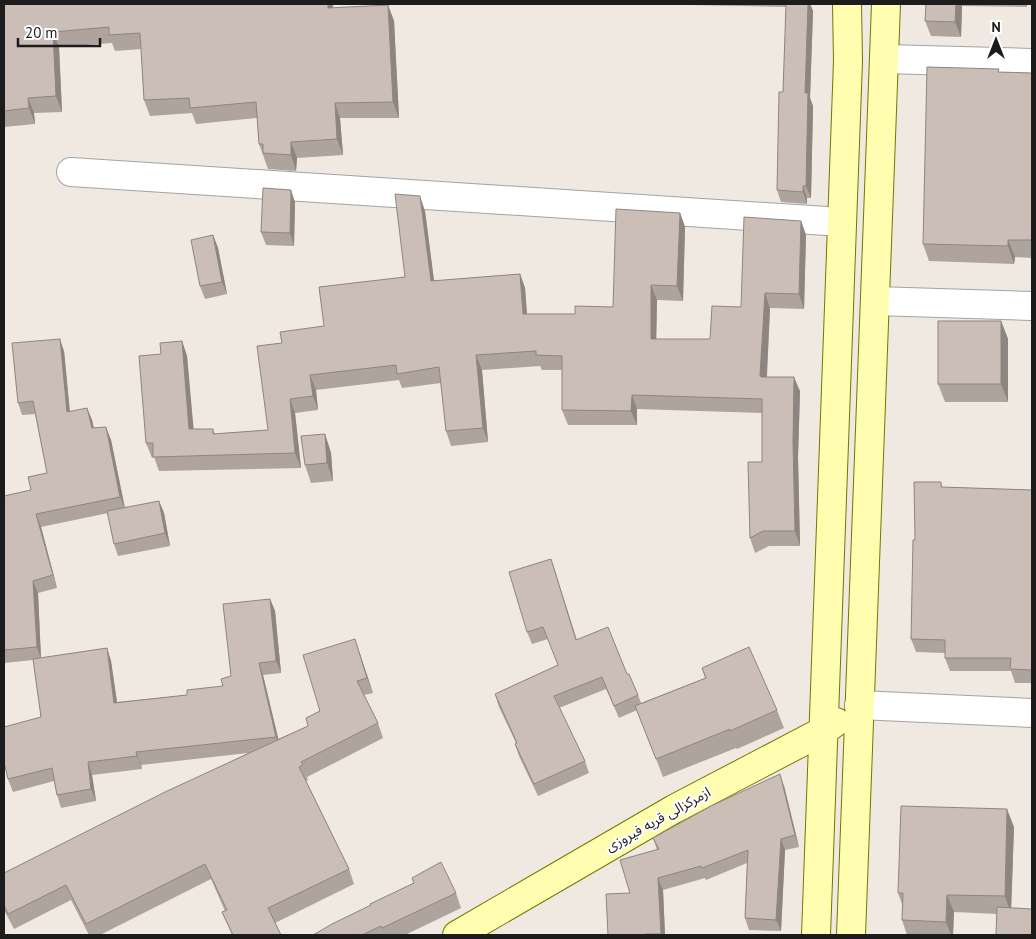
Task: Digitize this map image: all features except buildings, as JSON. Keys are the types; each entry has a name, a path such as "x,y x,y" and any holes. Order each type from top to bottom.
{"main road":[{"path":"816,935 848,61 847,4"},
{"path":"851,935 886,4"},
{"name":"ازمرکزالی قریه فیروزی","path":"457,935 674,809 823,731 860,705"}],"street":[{"path":"884,59 1032,64"},
{"path":"71,172 842,222"},
{"path":"874,301 1032,306"},
{"path":"860,705 1032,713"}]}
